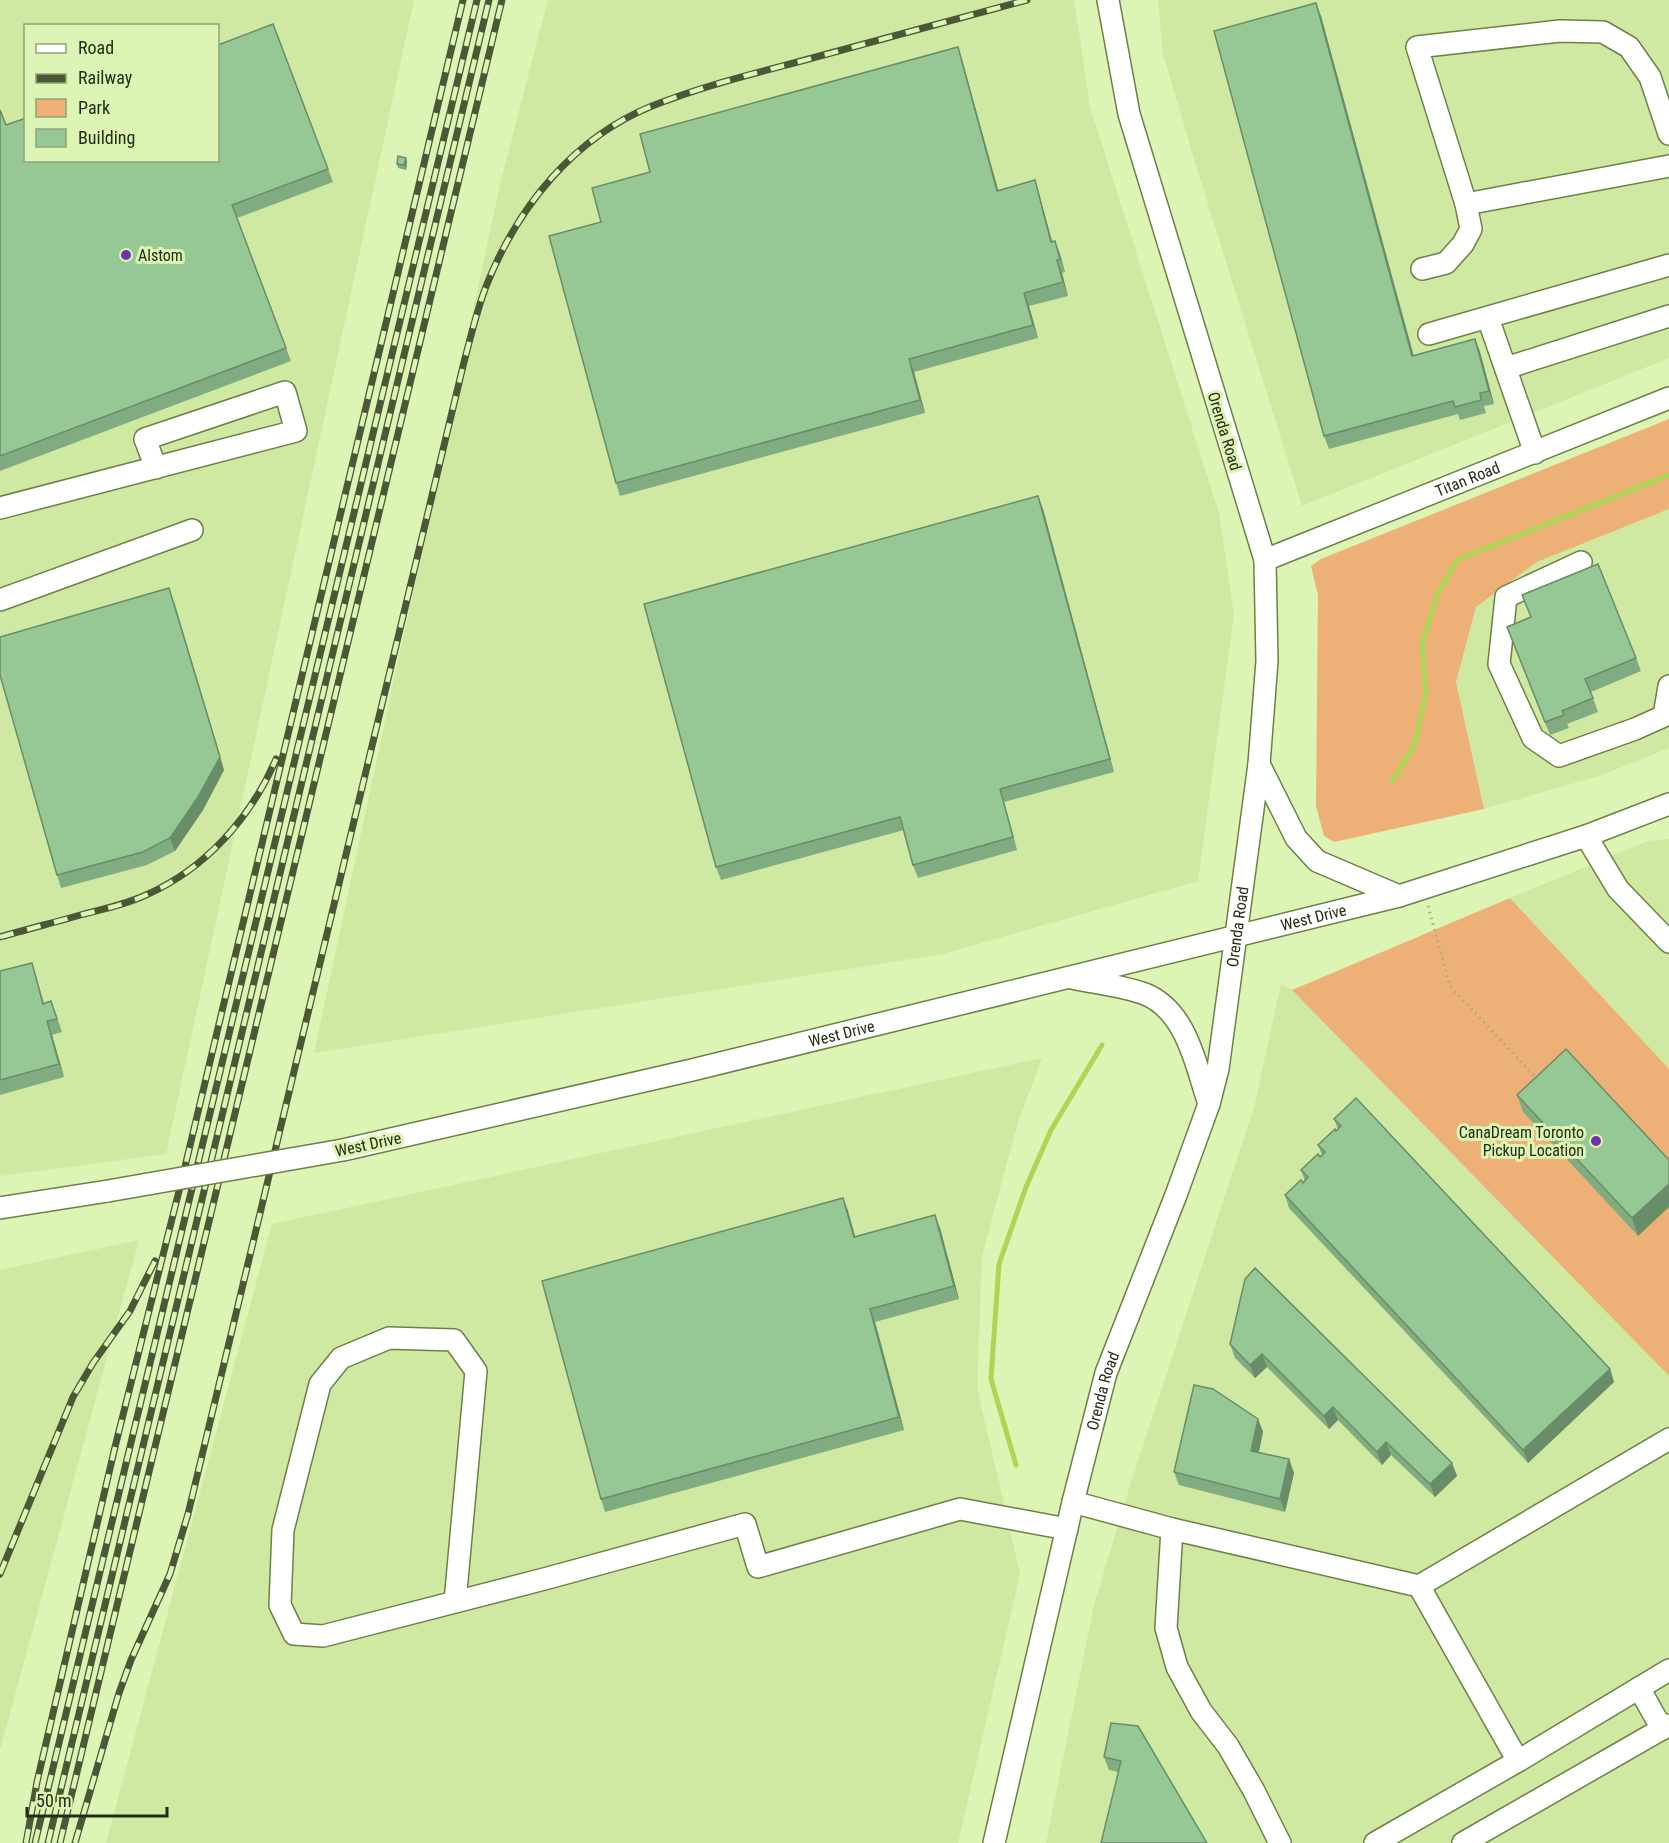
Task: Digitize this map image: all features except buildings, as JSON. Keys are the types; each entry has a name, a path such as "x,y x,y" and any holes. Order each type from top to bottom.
{"street":[{"name":"Orenda Road","path":"994,1843 1073,1502 1106,1372 1176,1195 1209,1104 1218,1069 1259,764 1267,661 1265,560 1129,114 1108,0"},
{"path":"1422,269 1446,263 1463,244 1471,229 1466,204 1417,47 1560,31 1603,32 1629,47 1650,77 1669,134"},
{"path":"1466,204 1669,166"},
{"path":"1428,334 1669,265"},
{"path":"1506,368 1669,316"},
{"path":"1488,318 1535,453"},
{"path":"0,508 156,468 297,431 285,392 145,439 156,468"},
{"name":"Titan Road","path":"1265,560 1669,398"},
{"path":"0,600 192,530"},
{"path":"1581,562 1506,597 1499,664 1533,738 1559,756 1635,729 1664,716 1669,686"},
{"path":"1259,764 1296,838 1317,861 1399,896"},
{"name":"West Drive","path":"0,1208 342,1150 692,1070 1399,896 1586,836 1669,804"},
{"path":"1586,836 1618,889 1669,942"},
{"path":"1069,977 1145,994 1161,1003 1180,1026 1209,1104"},
{"path":"455,1602 476,1371 454,1340 389,1338 341,1358 320,1384 283,1530 280,1605 294,1634 323,1636 455,1602 745,1524 758,1567 960,1509 1067,1528"},
{"path":"1073,1502 1172,1529 1419,1586 1669,1439"},
{"path":"1172,1529 1166,1628 1177,1667 1201,1710 1228,1746 1280,1843"},
{"path":"1419,1586 1518,1761"},
{"path":"1375,1843 1518,1761 1669,1670"},
{"path":"1463,1843 1665,1727 1640,1688"}],"path":[{"path":"1425,887 1431,919 1450,986 1541,1083"}],"shaded area":[{"path":"0,0 414,0 166,1154 0,1176"},
{"path":"548,0 1074,0 1090,107 1219,513 1234,614 1198,881 943,954 314,1053 501,180"},
{"path":"1158,0 1669,0 1669,358 1302,506 1163,54"},
{"path":"1669,509 1669,748 1602,775 1484,809 1456,682 1476,607 1537,562"},
{"path":"1669,839 1669,1069 1510,898 1648,841"},
{"path":"1281,984 1292,990 1669,1376 1669,1843 1046,1843 1094,1605 1128,1492 1254,1107"},
{"path":"1042,1058 1018,1122 982,1256 977,1387 1020,1574 958,1843 106,1843 272,1224"},
{"path":"139,1240 0,1750 0,1270"}],"green space":[{"path":"1669,419 1669,509 1537,562 1476,607 1456,682 1484,809 1334,842 1324,836 1316,806 1318,595 1311,566 1321,559"},
{"path":"1510,898 1669,1069 1669,1376 1292,990"}],"waterway":[{"path":"1392,782 1415,743 1426,694 1422,645 1437,595 1457,560 1669,475"},
{"path":"1016,1465 991,1379 999,1264 1026,1187 1051,1130 1102,1045"}],"railway":[{"path":"26,1843 37,1782 115,1447 183,1175 463,0"},
{"path":"35,1843 477,0"},
{"path":"48,1843 489,0"},
{"path":"60,1843 502,0"},
{"path":"75,1843 119,1693 131,1660 170,1574 188,1514 464,362 480,303 500,256 532,202 573,156 597,136 652,106 721,83 1027,0"},
{"path":"0,937 123,904 168,884 188,871 224,839 253,801 276,759"},
{"path":"0,1574 73,1397 93,1363 130,1311 155,1261"}],"place":[{"name":"Alstom","path":"126,255"},
{"name":"CanaDream Toronto Pickup Location","path":"1596,1141"}]}
